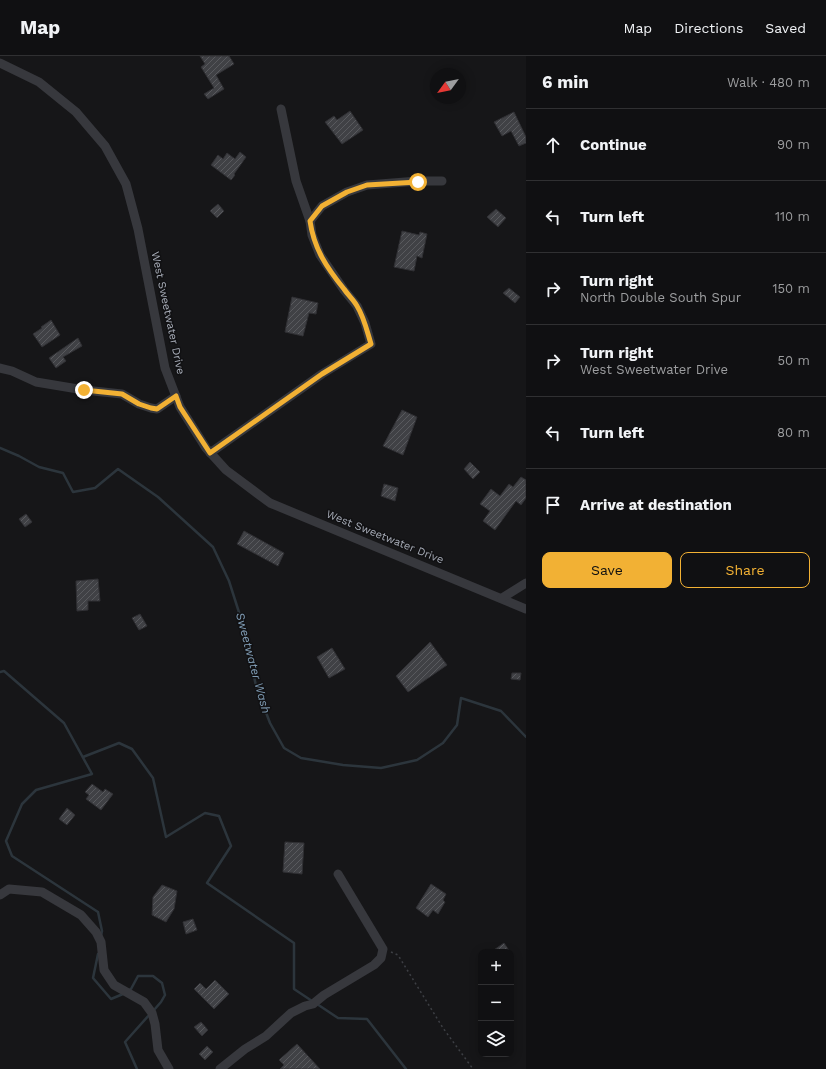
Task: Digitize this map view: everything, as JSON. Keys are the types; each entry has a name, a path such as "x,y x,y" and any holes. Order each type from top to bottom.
{"street":[{"name":"West Sweetwater Drive","path":"0,63 39,82 76,112 105,146 126,184 138,229 165,368 180,407 210,453 226,470 270,502 526,609"},
{"path":"210,453 322,374 371,344 365,323 357,306 320,255 312,235 310,221 296,181 282,109"},
{"path":"310,221 322,206 347,192 367,185 442,181"},
{"path":"0,368 36,382 84,390 122,394 139,404 157,409 176,396"},
{"path":"502,598 526,583"},
{"path":"220,1069 245,1049 266,1036 290,1013 313,1004 324,995 374,964 381,958 382,949 338,874"},
{"path":"0,895 10,889 42,892 81,915 96,932 101,942 104,970 114,985 144,1002 152,1012 158,1050 169,1069"}],"path":[{"path":"382,949 398,955 443,1028 473,1069"}],"building":[{"path":"200,56 229,56 234,64 216,75 224,89 208,99 204,94 214,88 201,67 205,64"},
{"path":"350,111 363,130 342,144 325,122 334,116 337,120"},
{"path":"514,112 526,137 526,143 519,146 511,131 502,136 494,122"},
{"path":"240,152 246,157 231,180 211,165 218,155 223,159 227,153 235,159"},
{"path":"218,204 224,211 217,218 210,211"},
{"path":"496,209 506,218 498,227 487,217"},
{"path":"402,231 419,235 420,232 427,234 422,258 417,256 414,271 394,267"},
{"path":"509,288 520,297 515,303 503,293"},
{"path":"292,297 318,303 316,314 309,313 303,336 285,332"},
{"path":"51,320 60,335 42,347 33,334"},
{"path":"78,338 82,346 63,357 66,361 56,368 49,358"},
{"path":"402,410 417,417 403,455 383,446"},
{"path":"470,462 480,472 473,479 464,469"},
{"path":"521,477 526,480 526,498 521,505 516,501 495,530 483,521 490,511 480,504 491,489 500,496 509,484 513,487"},
{"path":"384,484 398,488 395,501 381,496"},
{"path":"26,514 32,522 25,527 19,519"},
{"path":"244,531 284,553 278,566 237,544"},
{"path":"98,579 100,601 88,601 88,610 77,611 76,581"},
{"path":"140,614 147,626 139,630 132,618"},
{"path":"430,642 447,665 408,692 396,676"},
{"path":"332,648 345,669 329,678 317,657"},
{"path":"512,673 521,673 520,680 511,679"},
{"path":"92,784 103,792 105,789 113,794 101,810 86,799 89,795 85,792"},
{"path":"67,808 75,815 67,825 59,819"},
{"path":"285,842 304,843 302,874 283,872"},
{"path":"431,884 446,894 443,900 445,902 438,914 433,910 428,917 416,908"},
{"path":"162,885 177,891 174,909 166,922 152,915 153,897"},
{"path":"193,919 197,930 186,934 183,922"},
{"path":"504,943 508,949 495,949"},
{"path":"215,980 229,994 214,1009 194,989 200,983 206,989"},
{"path":"201,1022 208,1030 202,1036 194,1027"},
{"path":"297,1044 320,1069 280,1069 284,1065 279,1060"},
{"path":"207,1046 213,1052 205,1060 199,1054"}],"waterway":[{"name":"Sweetwater Wash","path":"0,448 39,467 63,473 73,492 95,488 118,469 158,497 213,547 229,581 244,628 256,686 270,723 284,748 301,758 343,765 381,768 417,760 443,743 457,725 461,698 501,711 526,737"},
{"path":"0,672 4,671 64,723 92,774 36,790 22,804 6,841 12,856 98,912 102,931 101,936"},
{"path":"83,757 119,743 132,749 153,778 166,837 205,813 219,816 231,846 207,883 294,943 294,989 312,1001"},
{"path":"98,954 93,978 111,999 123,994"},
{"path":"129,990 138,976 153,976 162,983 165,995 154,1010"},
{"path":"317,1004 338,1018 367,1019 406,1069"},
{"path":"137,1069 125,1042 150,1014"}],"route":[{"path":"84,390 122,394 139,404 157,409 176,396 180,407 210,453 322,374 371,344 365,323 357,306 320,255 312,235 310,221 322,206 347,192 367,185 418,182"}]}
